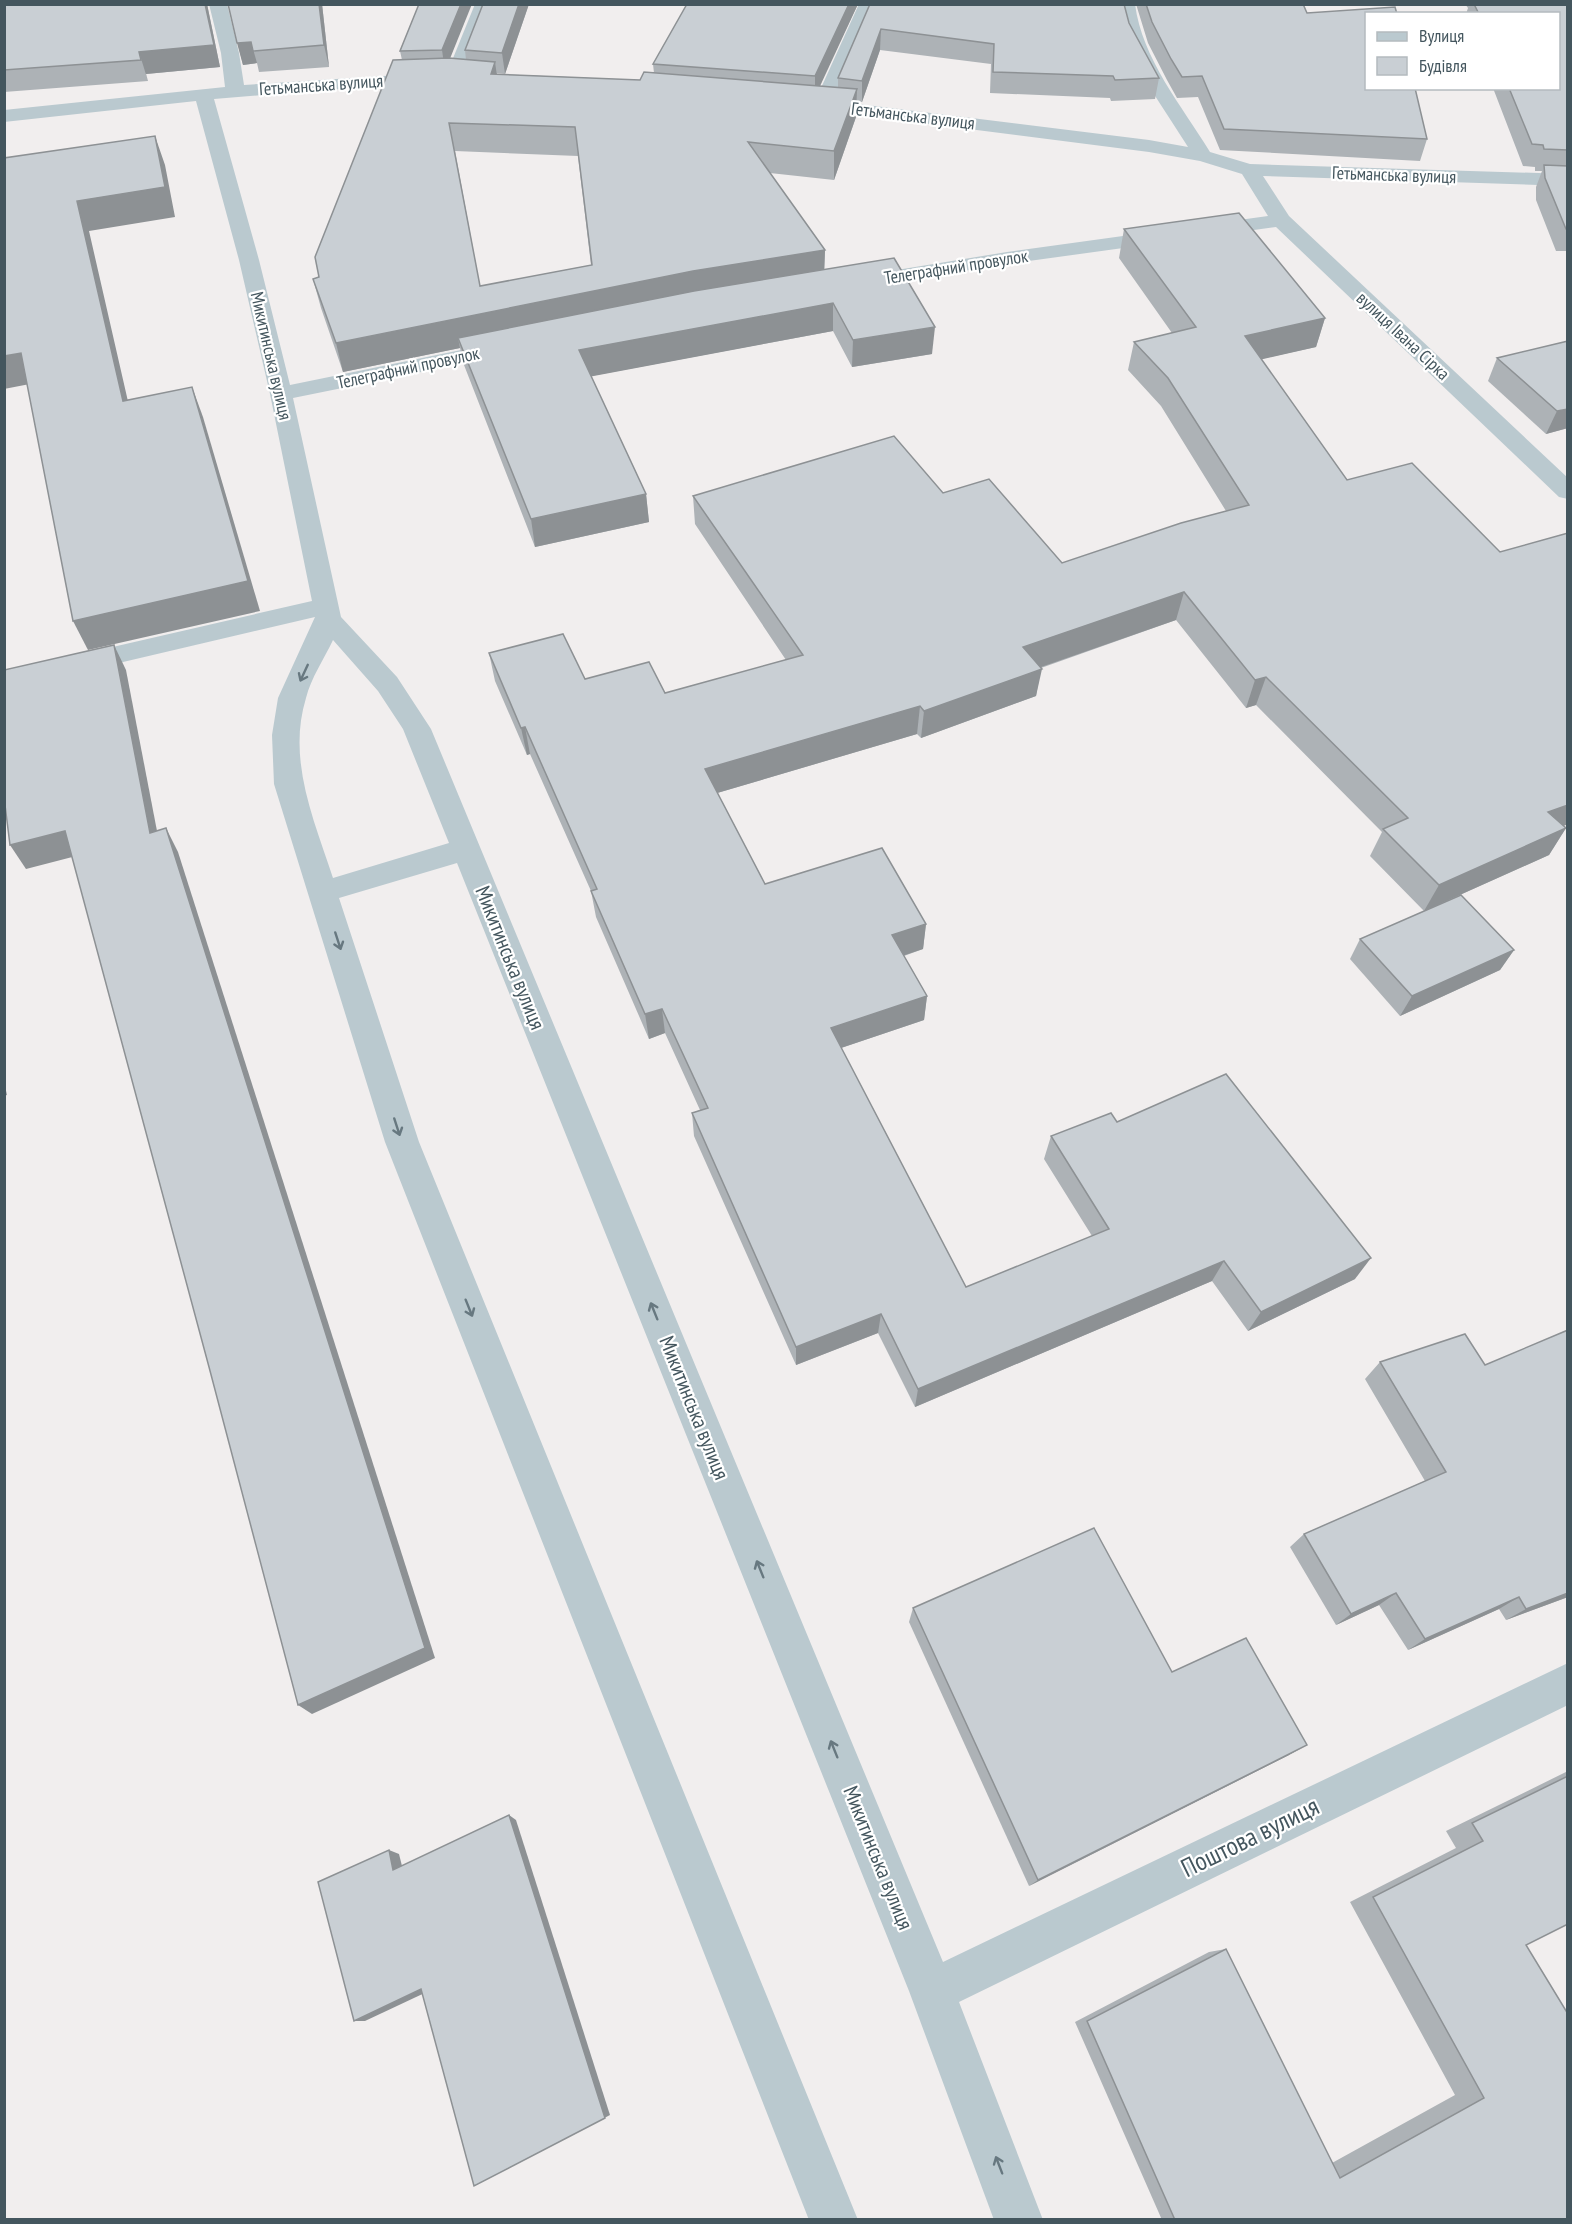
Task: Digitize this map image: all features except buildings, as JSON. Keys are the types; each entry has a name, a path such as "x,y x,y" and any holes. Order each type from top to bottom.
{"street":[{"path":"218,4 230,53 235,91"},
{"path":"454,78 484,4"},
{"path":"823,105 868,4"},
{"path":"1126,4 1129,27 1143,58 1203,156"},
{"name":"Гетьманська вулиця","path":"4,116 235,91 354,81 454,78 477,80"},
{"name":"Микитинська вулиця","path":"204,95 249,260 281,394 328,613 383,675 402,701 417,729 932,1991 1019,2220"},
{"name":"Гетьманська вулиця","path":"788,102 1149,146 1203,156 1249,170 1568,180"},
{"name":"вулиця Івана Сірка","path":"1249,170 1281,220 1568,492"},
{"name":"Телеграфний провулок","path":"846,285 1007,258 1281,220"},
{"name":"Телеграфний провулок","path":"281,394 523,345"},
{"path":"4,681 328,613"},
{"path":"328,613 292,698 286,735 288,783 402,1142 834,2220"},
{"path":"323,892 466,849"},
{"name":"Поштова вулиця","path":"932,1991 1568,1683"}]}
